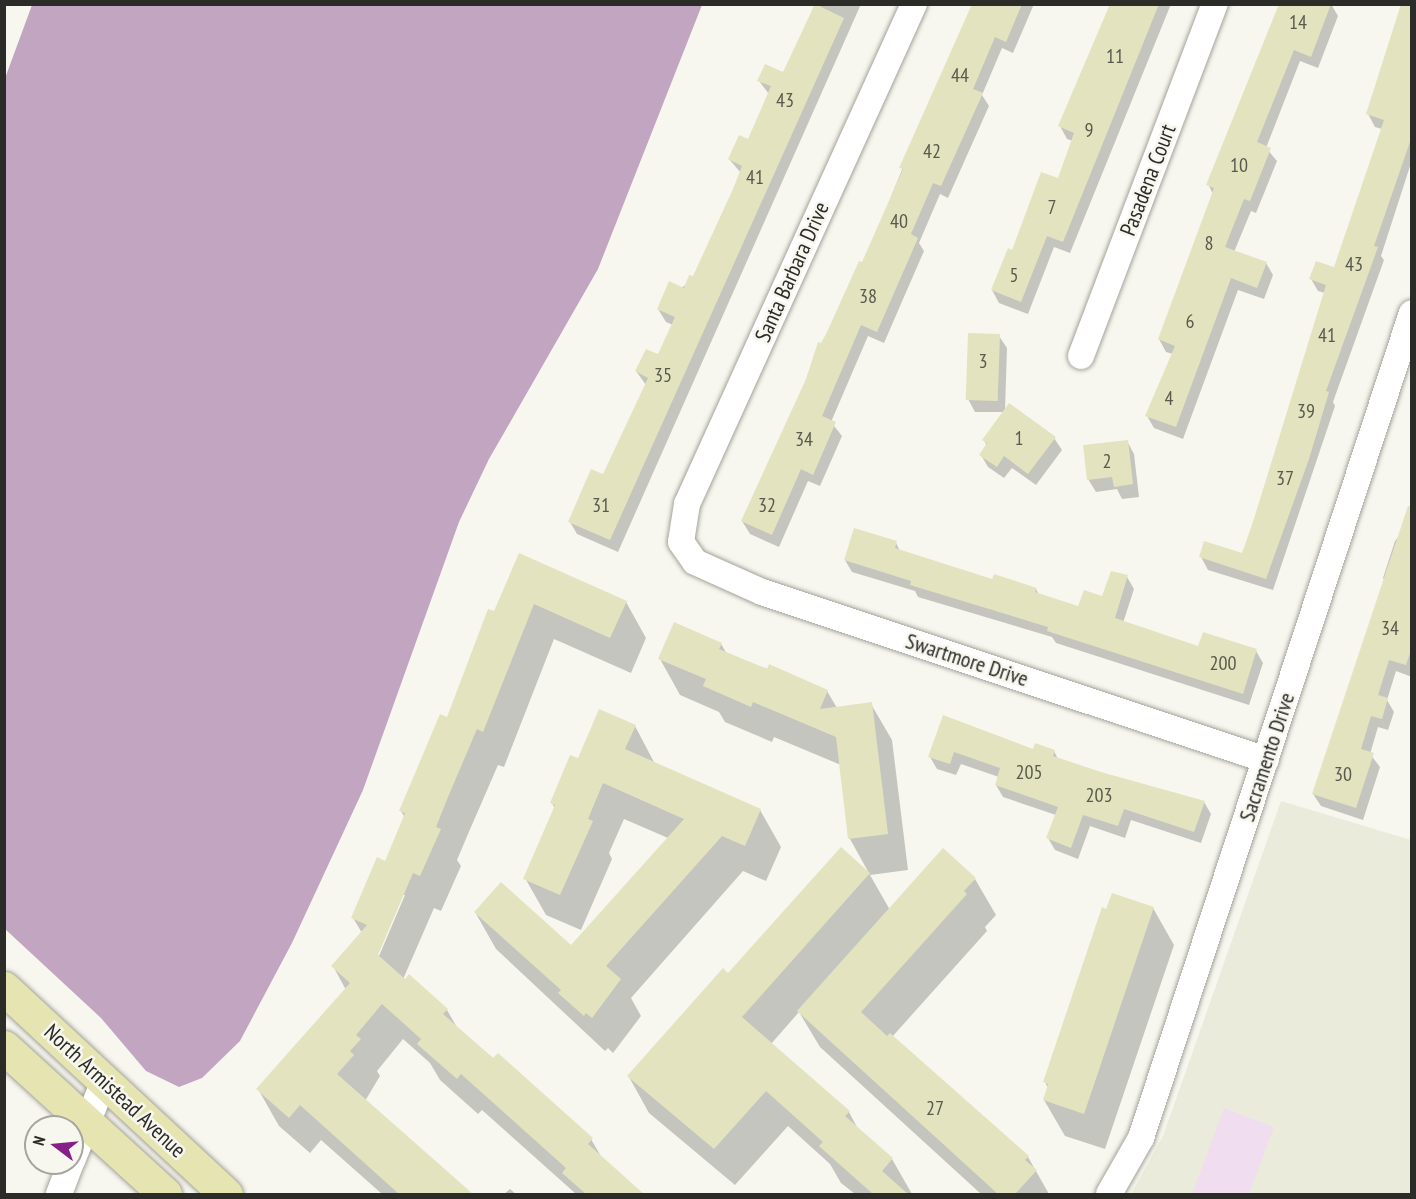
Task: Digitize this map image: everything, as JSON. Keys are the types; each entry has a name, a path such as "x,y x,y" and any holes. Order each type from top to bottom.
{"main road":[{"name":"North Armistead Avenue","path":"4,988 226,1194"},
{"name":"North Armistead Avenue","path":"4,1047 165,1194"}],"street":[{"name":"Santa Barbara Drive","path":"681,542 681,527 687,504 914,4"},
{"name":"Pasadena Court","path":"1081,356 1215,4"},
{"name":"Sacramento Drive","path":"1109,1194 1141,1138 1411,313"},
{"name":"Swartmore Drive","path":"681,542 695,562 762,592 1266,760"},
{"path":"84,1130 104,1081"},
{"path":"59,1194 66,1175"}],"shaded area":[{"path":"32,5 702,5 598,269 489,459 459,522 363,790 292,943 240,1041 202,1078 179,1087 146,1071 101,1018 5,929 4,81"},
{"path":"1281,801 1411,840 1411,1194 1131,1194 1163,1136"},
{"path":"1224,1108 1274,1127 1249,1194 1192,1194"}],"building":[{"path":"815,4 844,18 610,540 568,522 591,469 603,474 648,378 635,371 646,349 658,354 675,317 657,309 669,281 684,288 689,275 693,276 733,189 742,166 728,159 739,135 748,139 771,86 757,81 765,64 783,72"},
{"path":"972,4 1022,4 1006,42 995,37 973,89 983,93 941,186 933,183 911,234 918,238 877,332 861,325 822,416 836,422 813,475 801,469 772,535 741,521 806,379 818,342 821,343 827,332 859,261 862,262 903,169 899,168"},
{"path":"1110,4 1159,4 1063,242 1047,236 1021,302 991,290 1008,248 1012,250 1041,172 1058,178 1074,133 1058,126"},
{"path":"1279,4 1331,4 1311,57 1294,50 1257,142 1271,148 1250,201 1244,199 1225,247 1267,262 1257,288 1231,278 1176,427 1145,416 1175,346 1158,339 1214,188 1206,185"},
{"path":"1401,4 1412,4 1412,136 1374,246 1378,247 1326,391 1329,392 1309,459 1266,579 1199,557 1204,541 1242,553 1326,285 1309,279 1316,261 1334,267 1384,120 1366,114"},
{"path":"968,333 1000,334 998,401 966,400"},
{"path":"1009,403 1056,437 1028,474 1004,456 997,467 979,455 987,443 982,440"},
{"path":"1128,440 1133,484 1114,487 1112,477 1087,480 1083,445"},
{"path":"1408,506 1412,507 1412,647 1406,665 1389,660 1378,695 1388,698 1382,719 1371,716 1361,749 1374,753 1356,808 1312,794"},
{"path":"854,528 897,541 895,548 992,579 994,574 1037,588 1035,592 1078,606 1084,590 1102,596 1111,571 1128,575 1115,618 1198,646 1203,632 1257,649 1243,694 1047,631 1048,627 910,585 911,581 844,560"},
{"path":"519,553 627,601 610,638 534,604 483,732 477,729 448,797 436,827 441,829 420,876 413,873 378,955 405,979 409,974 448,1009 443,1014 493,1058 498,1053 593,1138 588,1144 644,1194 586,1194 562,1173 566,1168 461,1074 457,1079 417,1044 421,1039 382,1004 356,1035 361,1039 350,1051 354,1055 337,1074 473,1194 399,1194 300,1105 289,1118 256,1089 350,983 331,966 367,925 351,918 377,857 385,861 405,813 399,811 440,714 447,717 488,609 494,611"},
{"path":"674,622 722,643 719,649 767,669 769,664 828,690 820,709 872,702 888,834 848,839 836,737 753,702 751,707 703,686 706,679 658,659"},
{"path":"599,709 636,725 625,749 761,809 745,846 722,836 606,966 621,979 592,1018 586,1013 584,1016 558,993 561,990 474,912 501,882 571,945 684,819 603,783 588,819 593,821 560,895 523,879 555,805 550,803 570,755 578,758"},
{"path":"943,715 1033,749 1035,743 1055,750 1053,756 1101,772 1205,801 1194,832 1124,809 1118,826 1083,815 1071,848 1046,838 1058,807 995,785 1000,768 954,752 950,764 928,757"},
{"path":"841,847 870,873 742,1017 850,1111 845,1116 893,1158 882,1171 908,1194 873,1194 819,1146 823,1142 766,1091 714,1149 627,1076 723,968 728,973"},
{"path":"943,848 976,878 964,891 967,894 861,1012 887,1036 890,1033 1029,1156 1025,1160 1037,1170 1015,1194 998,1194 797,1011"},
{"path":"1112,893 1154,907 1084,1114 1043,1100 1048,1084 1043,1082 1102,907 1106,909"}]}
